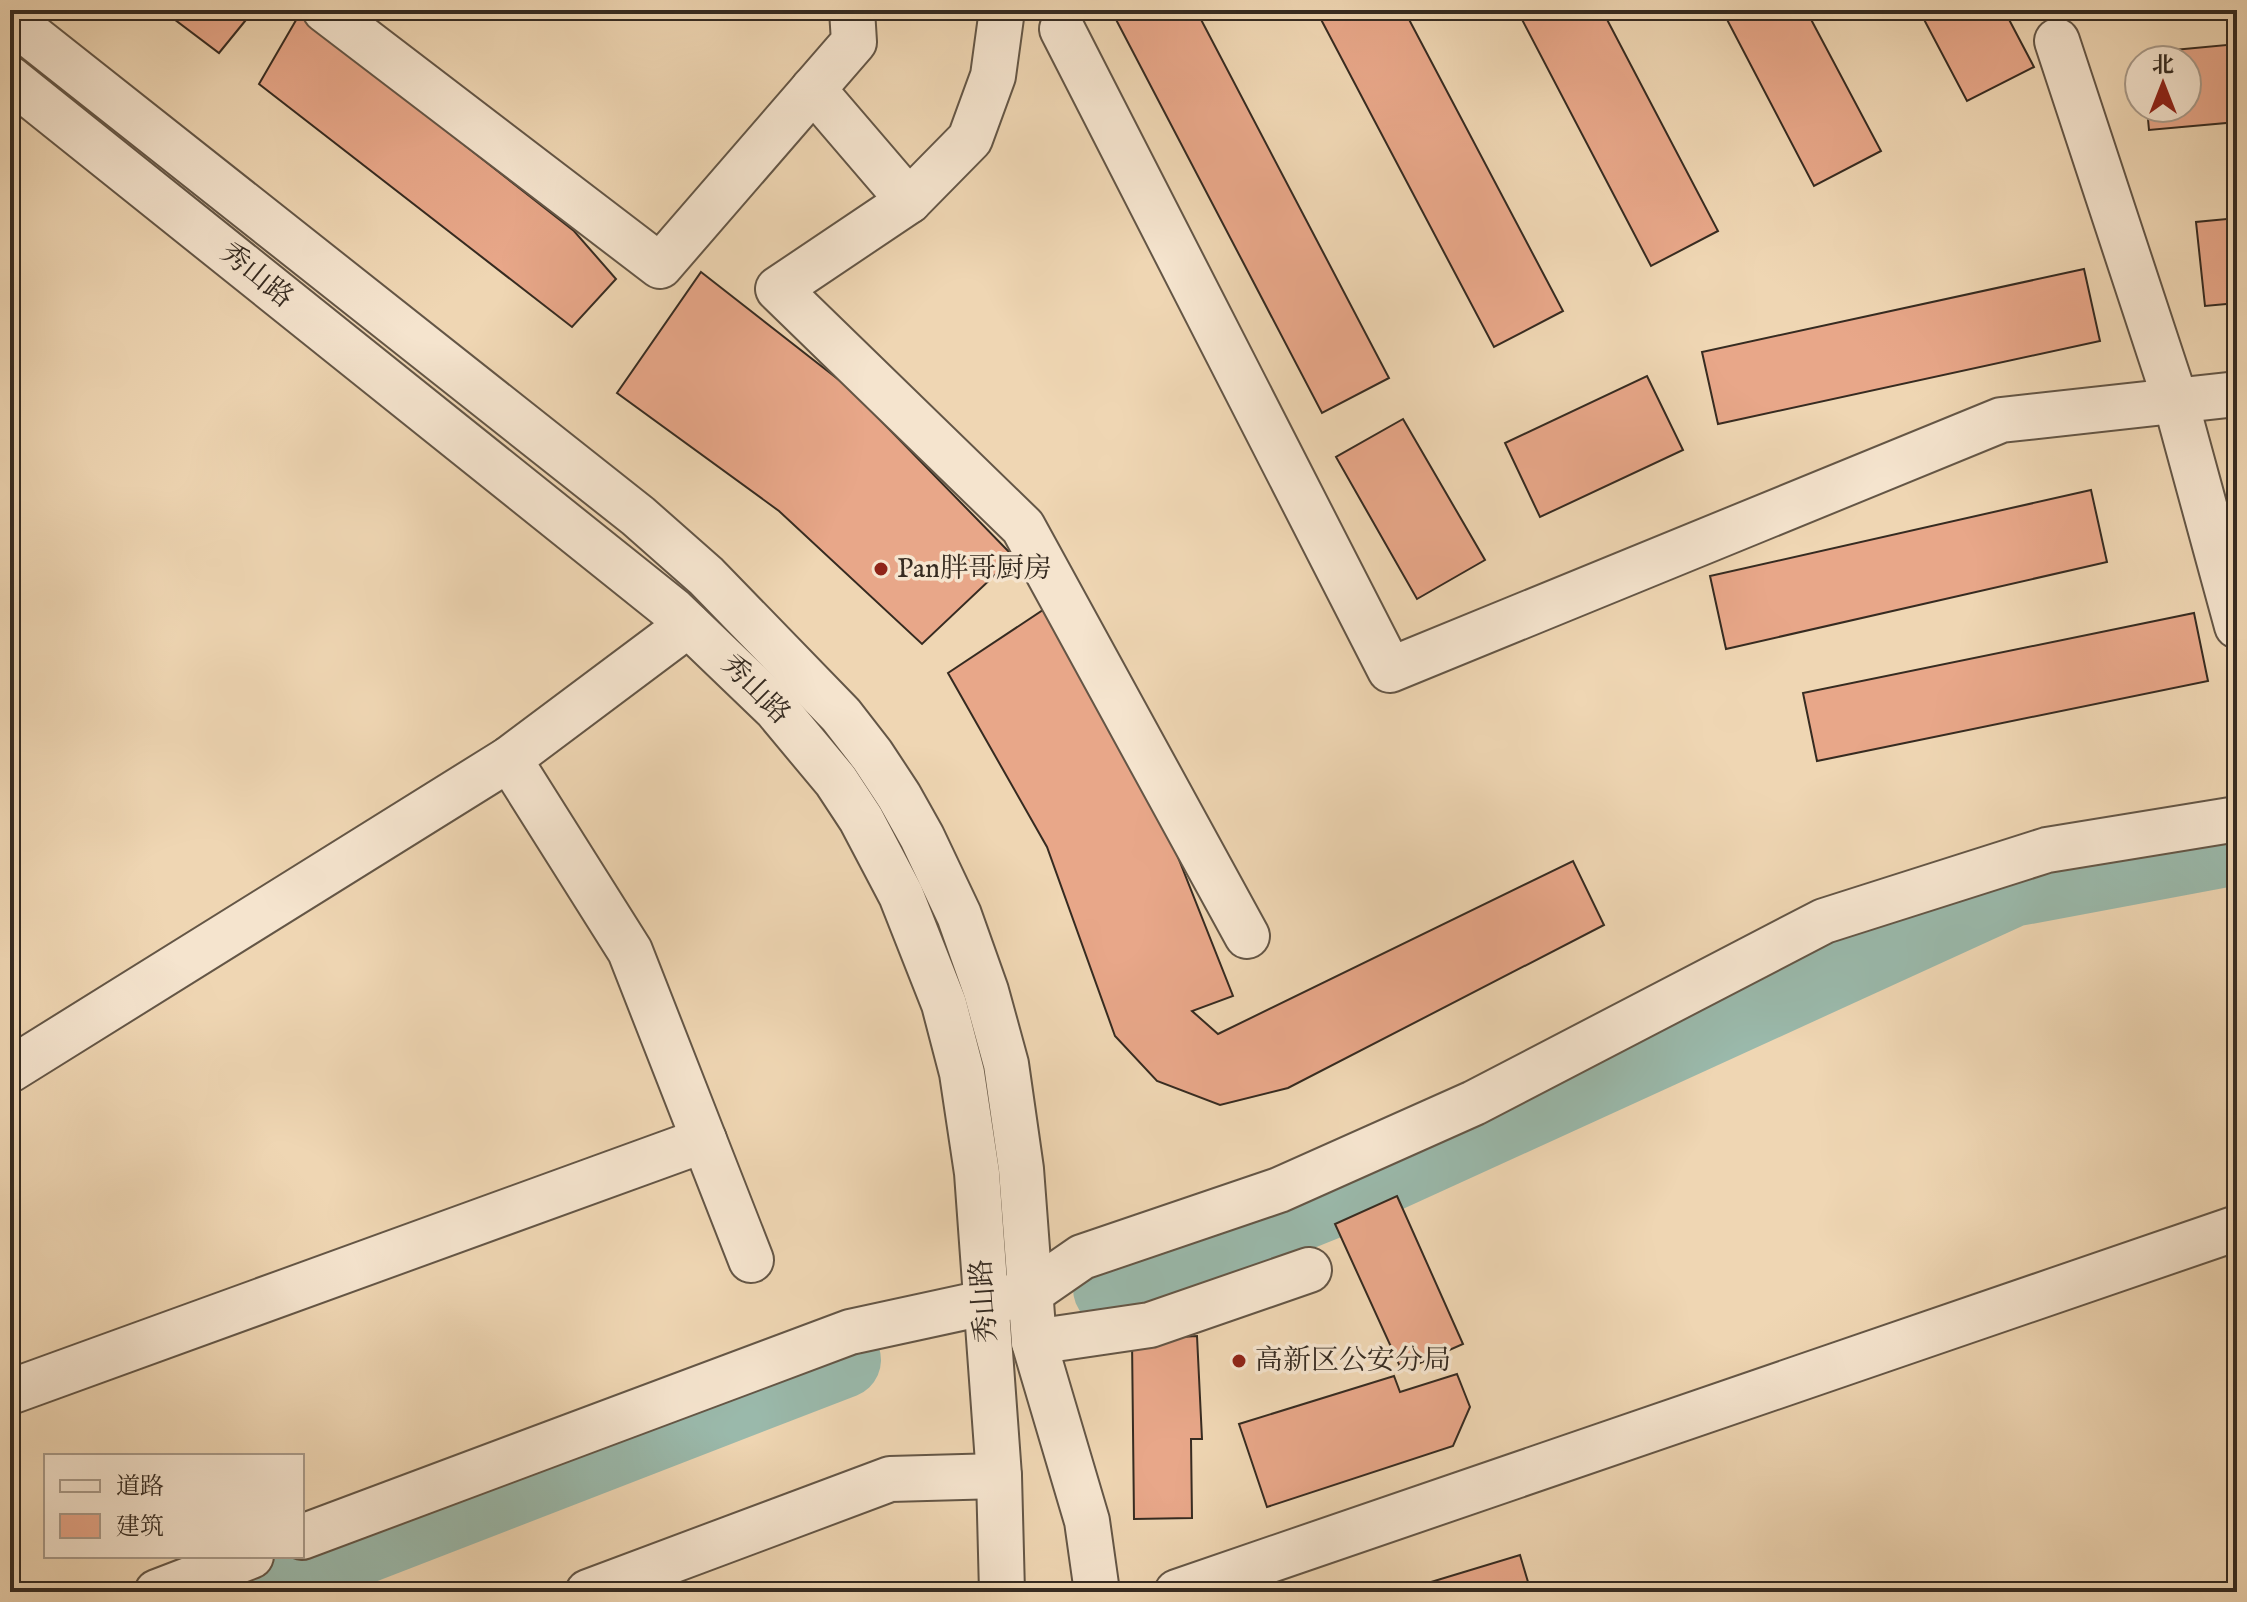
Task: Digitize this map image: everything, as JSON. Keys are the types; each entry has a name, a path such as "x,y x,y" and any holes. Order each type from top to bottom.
{"street":[{"path":"325,10 660,266 854,42 852,10"},
{"path":"1002,10 993,76 970,139 909,201 778,289 1023,527 1247,936"},
{"name":"秀山路","path":"10,19 638,516 706,576 841,715 872,755 922,837 959,915 997,1028 1012,1098 1021,1169 1034,1342 1087,1521 1097,1592"},
{"path":"1062,29 1390,670 2001,420 2237,394"},
{"path":"2057,41 2175,399 2237,626"},
{"name":"秀山路","path":"10,79 688,625 776,709 836,781 881,857 917,932 944,1004 966,1095 977,1173 999,1476 1002,1592"},
{"path":"813,89 909,201"},
{"path":"10,1070 509,759 688,625"},
{"path":"509,759 630,951 751,1260"},
{"path":"304,1536 850,1332 1030,1293 1082,1257 1279,1190 1474,1103 1824,921 2047,850 2237,819"},
{"path":"10,1392 704,1140"},
{"path":"1177,1592 2237,1228"},
{"path":"1034,1342 1150,1325 1309,1270"},
{"path":"588,1592 890,1479 999,1476"},
{"path":"157,1592 204,1585 248,1558"}],"building":[{"path":"162,10 254,10 219,53"},
{"path":"1111,10 1196,10 1389,378 1322,413"},
{"path":"1316,10 1404,10 1563,311 1494,347"},
{"path":"1517,10 1602,10 1718,231 1651,266"},
{"path":"1722,10 1806,10 1881,151 1814,186"},
{"path":"1919,10 2004,10 2034,67 1967,101"},
{"path":"299,15 574,231 616,279 572,327 259,84"},
{"path":"2237,44 2237,122 2149,130 2148,124 2203,124 2203,47"},
{"path":"2237,218 2237,303 2205,306 2196,222"},
{"path":"2084,269 2100,341 1718,424 1702,352"},
{"path":"701,272 848,387 1014,557 922,644 779,511 617,393"},
{"path":"1647,376 1683,450 1540,517 1505,443"},
{"path":"1403,419 1485,560 1417,599 1336,457"},
{"path":"2091,490 2107,562 1726,649 1710,576"},
{"path":"1046,608 1151,789 1233,996 1192,1011 1218,1034 1573,861 1604,925 1288,1088 1220,1105 1157,1081 1115,1036 1047,847 948,673"},
{"path":"2194,613 2208,681 1817,761 1803,693"},
{"path":"1397,1196 1463,1344 1402,1371 1335,1224"},
{"path":"1197,1336 1202,1439 1191,1439 1192,1518 1134,1519 1132,1340"},
{"path":"1457,1374 1470,1407 1453,1446 1267,1507 1239,1424 1394,1376 1400,1392"},
{"path":"1520,1555 1531,1592 1398,1592"}],"waterway":[{"path":"1111,1289 1329,1201 2012,889 2237,847"},
{"path":"244,1592 843,1360"}],"place":[{"name":"Pan胖哥厨房","path":"881,569"},
{"name":"高新区公安分局","path":"1239,1361"}]}
